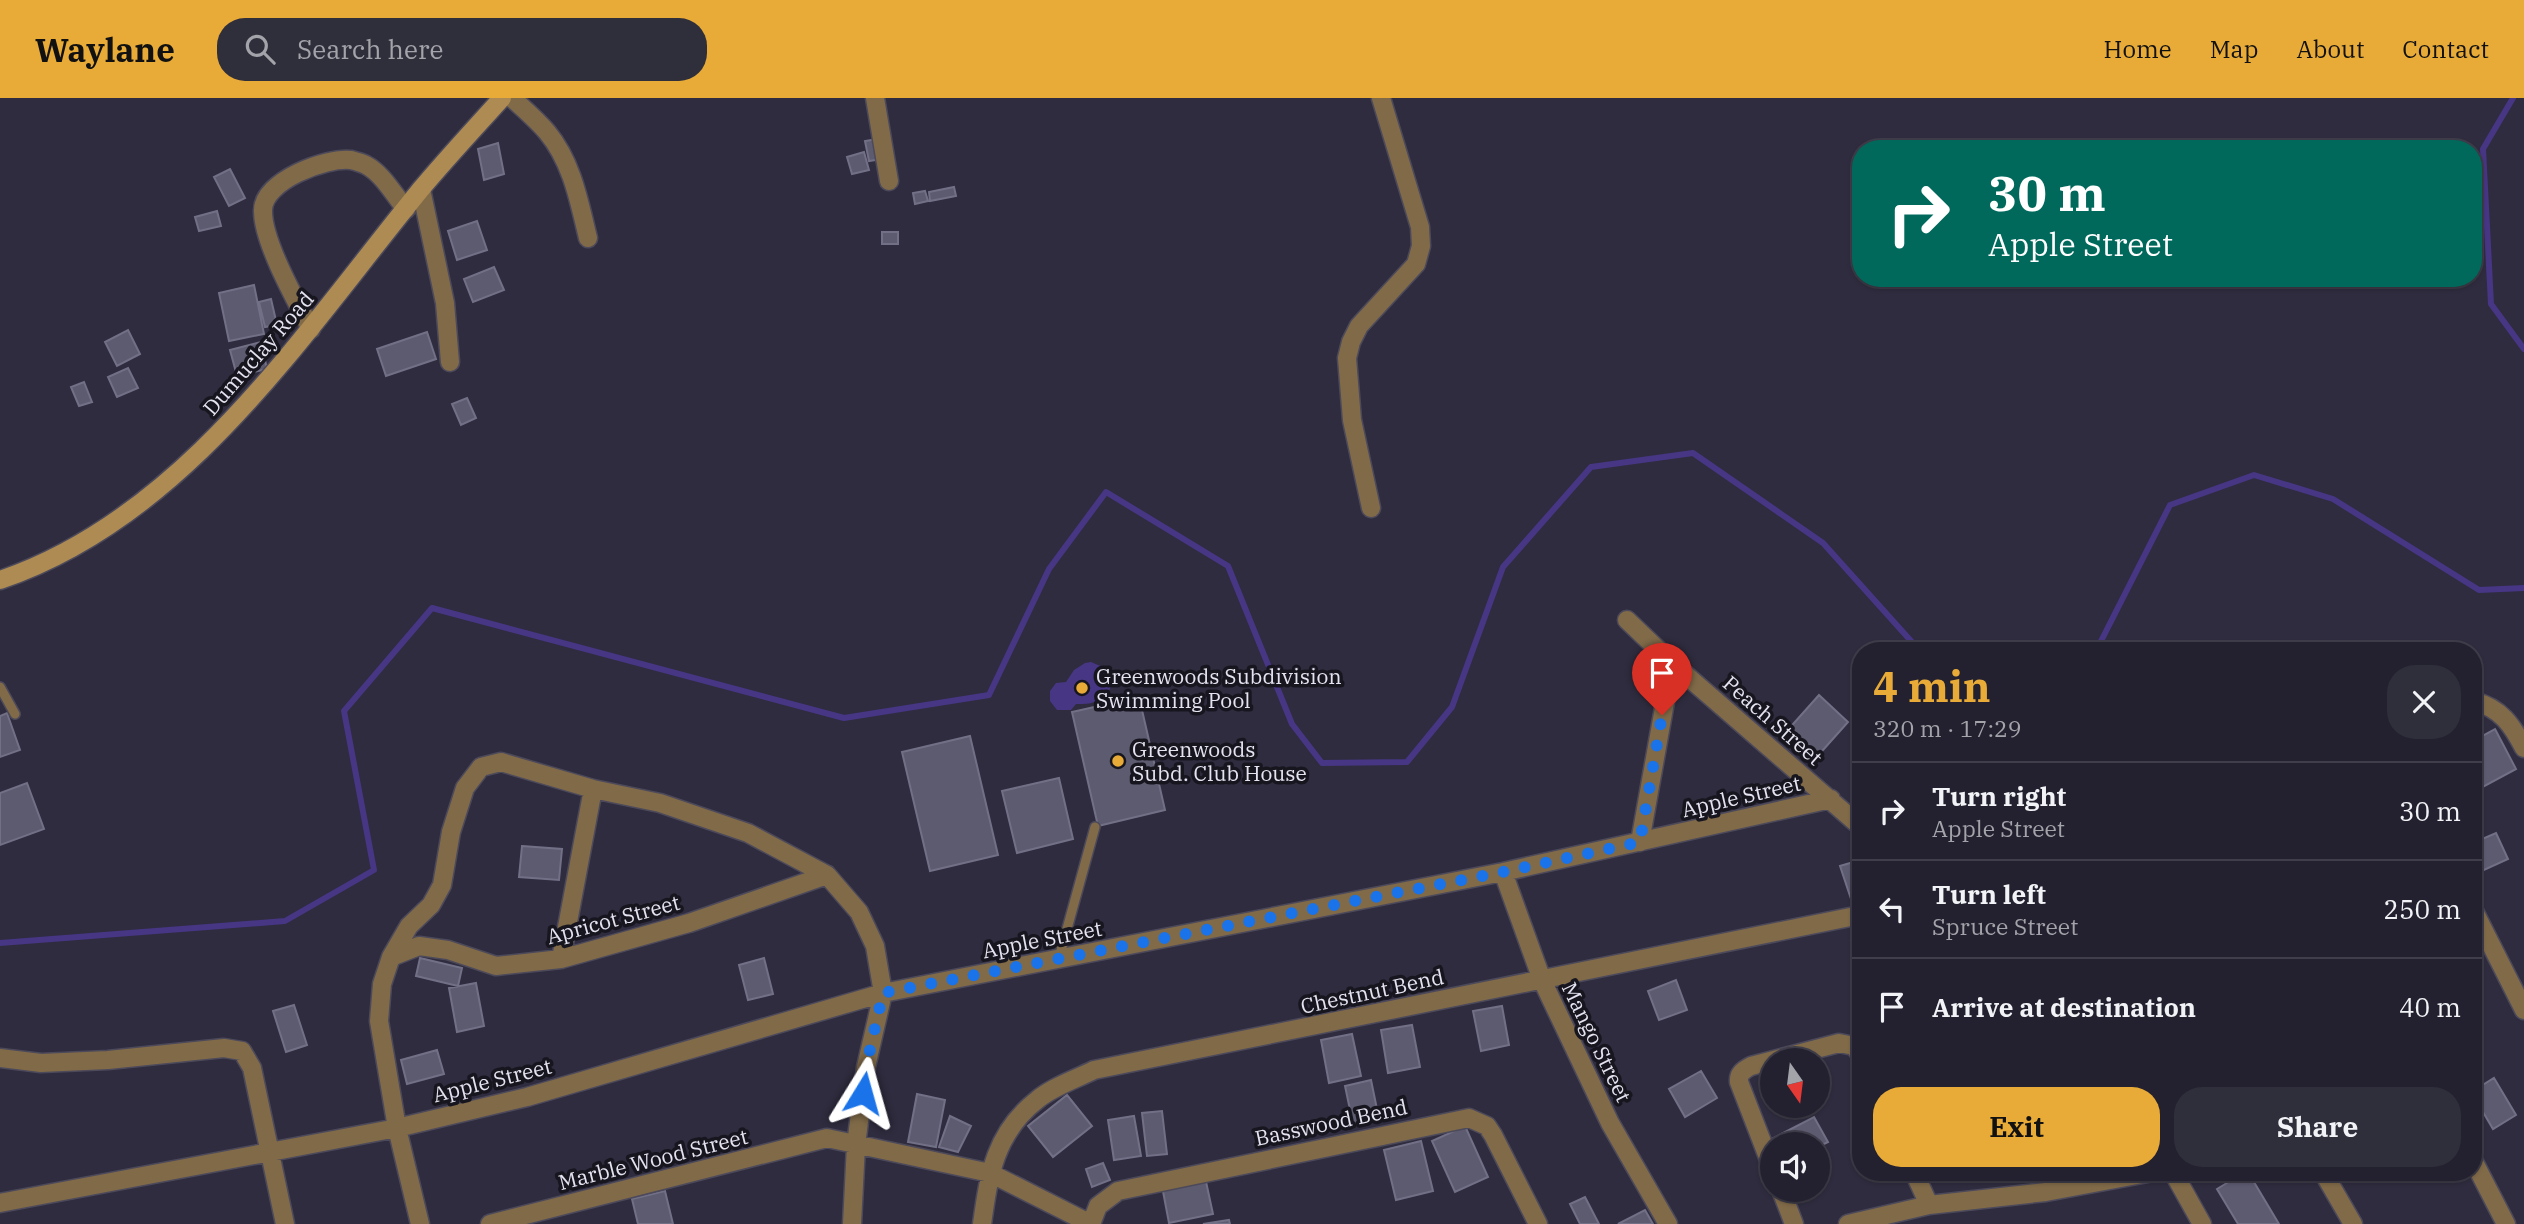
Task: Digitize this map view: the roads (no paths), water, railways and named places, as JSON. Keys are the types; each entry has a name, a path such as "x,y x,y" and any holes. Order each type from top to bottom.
{"street":[{"name":"Dumuclay Road","path":"0,580 23,572 88,540 150,496 224,427 311,329 421,189 502,98"},
{"path":"512,98 546,131 559,148 576,191 588,238"},
{"path":"875,98 889,181"},
{"path":"1371,508 1352,421 1347,358 1359,326 1416,264 1421,246 1420,227 1381,98"},
{"path":"311,329 269,238 263,203 270,192 311,167 333,161 352,160 368,166 379,175 406,209"},
{"path":"421,189 445,303 450,362"},
{"name":"Peach Street","path":"1627,620 1672,663 1852,818"},
{"path":"1640,842 1672,663"},
{"path":"2482,703 2511,722 2524,748"},
{"path":"420,1224 397,1128 379,1021 382,984 391,957 410,926 431,905 442,885 451,832 465,788 481,767 501,762 593,789 660,803 748,833 827,875 859,912 875,946 883,993 866,1067 856,1145 852,1224"},
{"path":"561,959 593,789"},
{"name":"Apple Street","path":"0,1203 397,1128 527,1097 883,993 1503,872 1831,799"},
{"name":"Mango Street","path":"1503,872 1542,980 1610,1123 1668,1224"},
{"name":"Apricot Street","path":"391,957 419,946 448,950 496,965 561,959 689,923 827,875"},
{"name":"Chestnut Bend","path":"982,1224 990,1173 1004,1134 1037,1099 1094,1070 1852,917"},
{"path":"2482,927 2524,1010"},
{"path":"1760,1137 1741,1088 1739,1077 1743,1071 1751,1066 1839,1043 1852,1048"},
{"path":"0,1058 41,1063 108,1060 224,1048 242,1051 252,1068 285,1224"},
{"name":"Basswood Bend","path":"1091,1224 1098,1206 1118,1191 1469,1118 1487,1126 1493,1135 1538,1224"},
{"name":"Marble Wood Street","path":"489,1224 827,1138 856,1145"},
{"path":"856,1145 990,1173 1091,1224"},
{"path":"2482,1177 2506,1224"},
{"path":"1918,1181 1929,1205"},
{"path":"1848,1224 1929,1205 2046,1192 2105,1181"},
{"path":"2178,1181 2202,1224"},
{"path":"2328,1181 2353,1224"},
{"path":"1786,1202 1794,1224"}],"lane":[{"path":"0,687 15,714"},
{"path":"1059,958 1095,827"}],"waterway":[{"path":"2513,98 2483,149 2491,304 2524,349"},
{"path":"0,943 285,921 374,870 344,711 432,608 844,718 989,695 1049,569 1106,492 1228,566 1292,724 1322,763 1407,762 1452,707 1503,567 1591,467 1693,453 1823,543 1912,642"},
{"path":"2101,642 2170,505 2254,475 2333,499 2479,590 2524,588"}],"place":[{"name":"Greenwoods Subdivision Swimming Pool","path":"1082,688"},
{"name":"Greenwoods Subd. Club House","path":"1118,761"}]}
